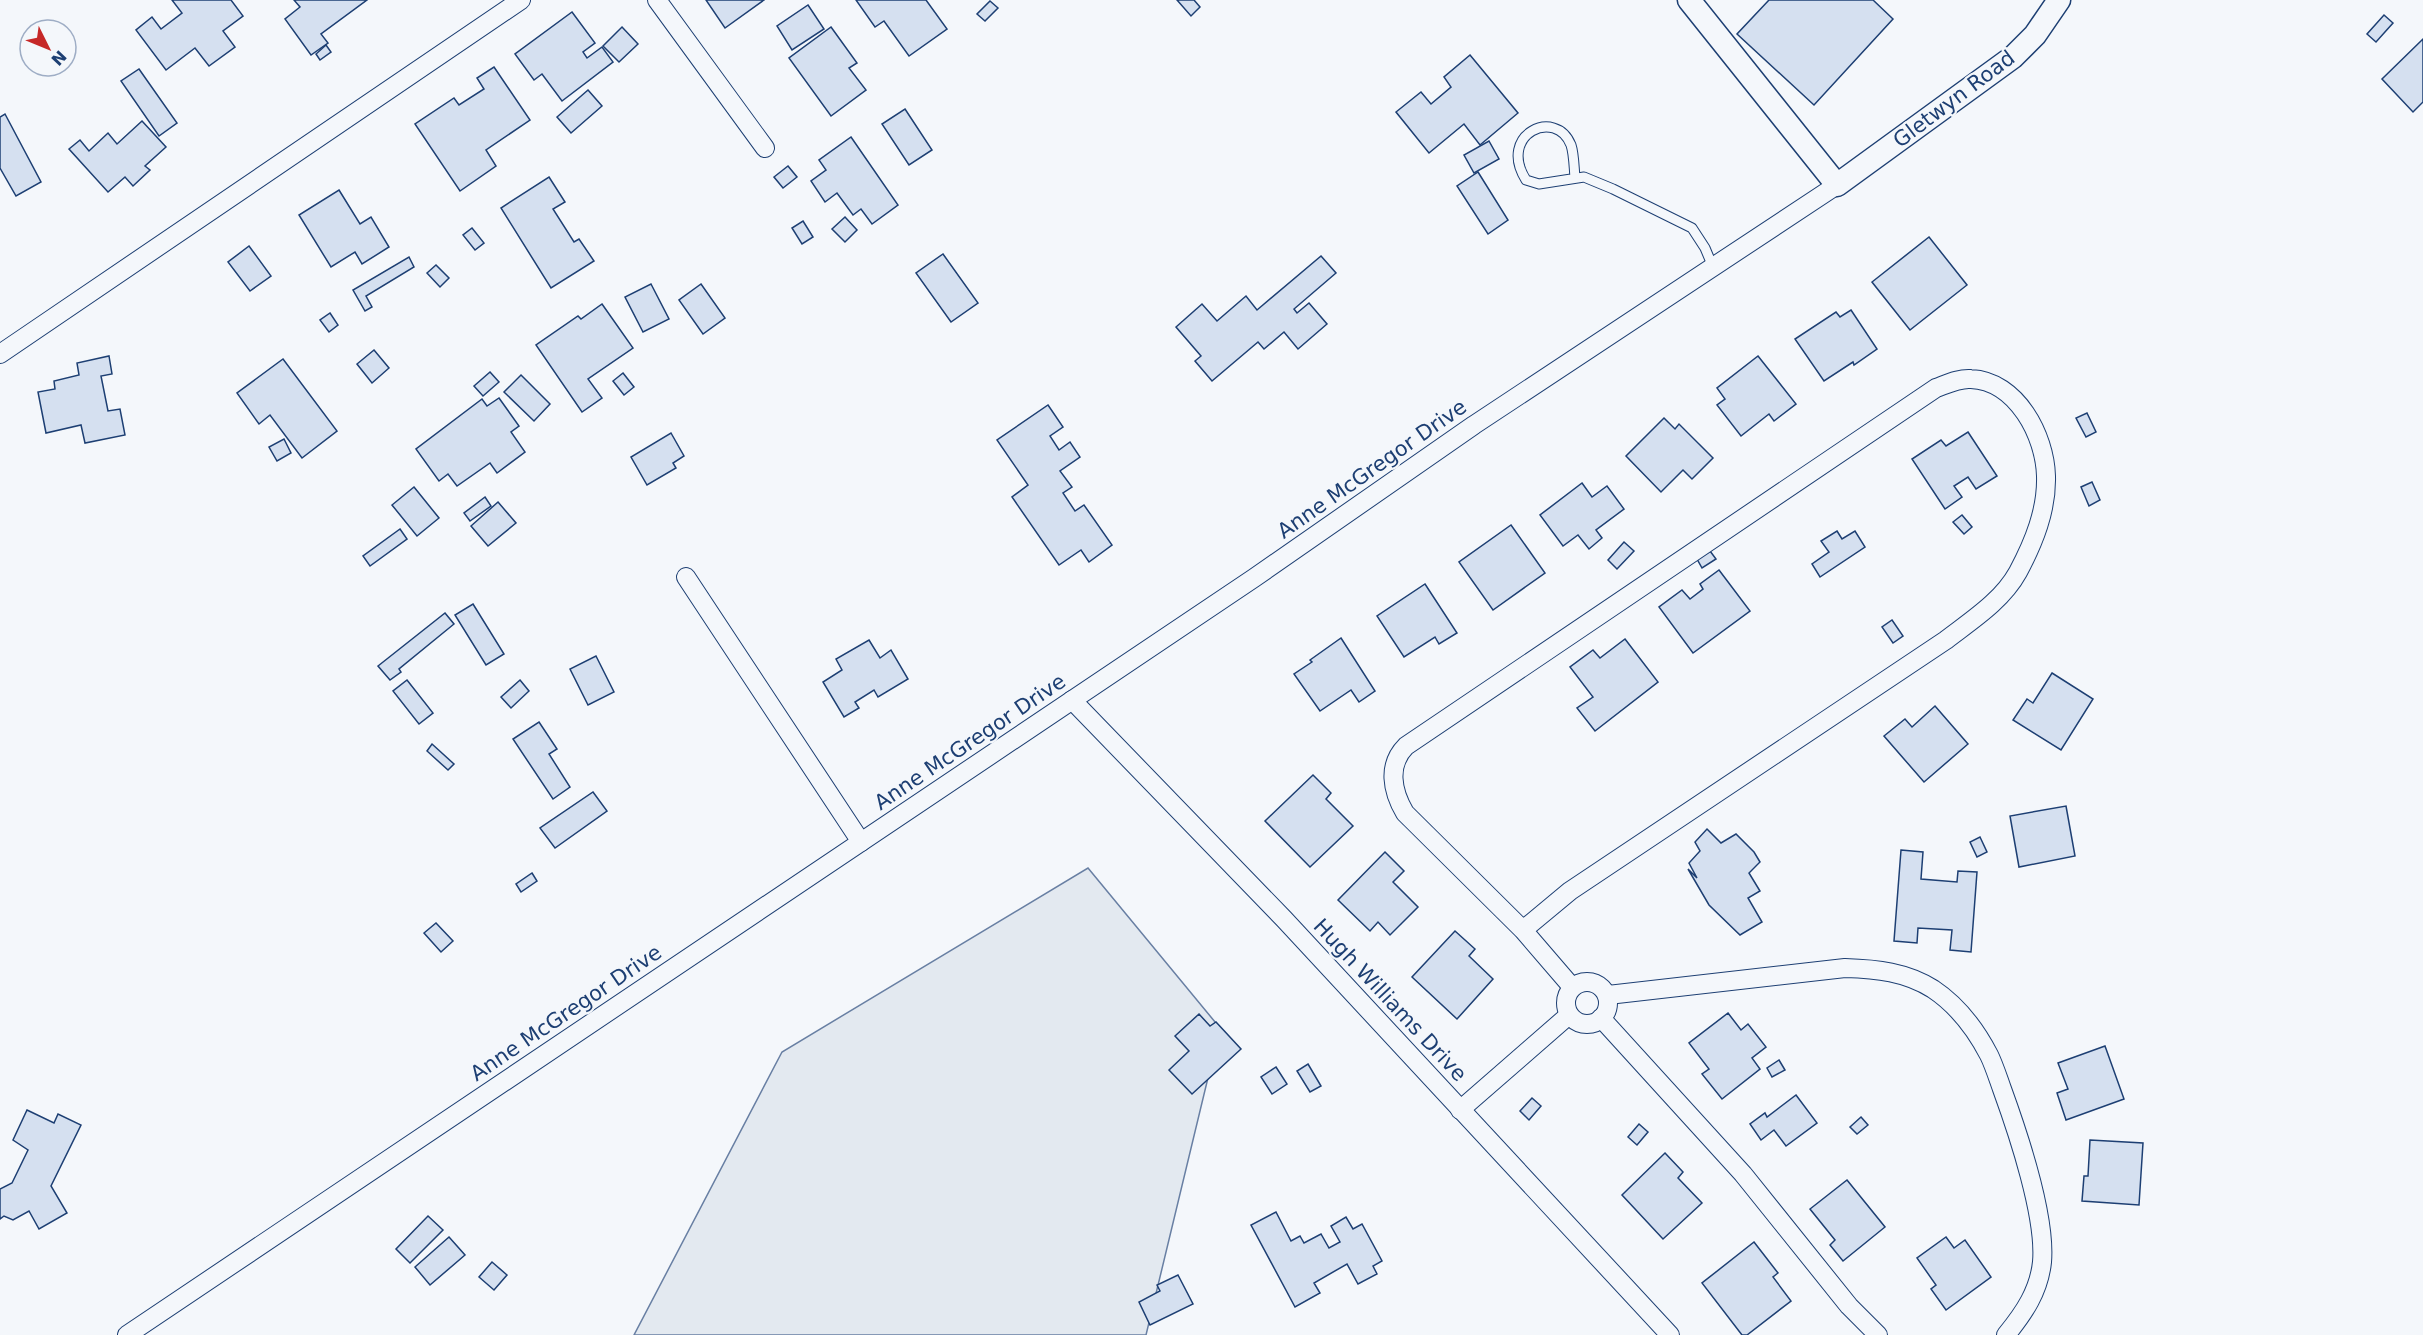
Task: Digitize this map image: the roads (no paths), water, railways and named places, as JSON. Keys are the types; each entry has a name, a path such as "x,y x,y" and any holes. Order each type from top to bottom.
{"street":[{"path":"0,354 521,0"},
{"path":"657,0 765,148"},
{"path":"1689,0 1837,184"},
{"name":"Gletwyn Road","path":"1837,184 2013,57 2035,35 2059,0"},
{"name":"Anne McGregor Drive","path":"127,1335 1254,578 1474,425 1837,184"},
{"path":"1523,930 1570,891 1946,640 1990,607 2004,592 2017,574 2034,539 2043,507 2046,475 2039,439 2025,412 2011,398 1995,386 1971,379 1955,381 1936,388 1406,746 1398,755 1394,764 1394,783 1404,813 1523,930 1572,987"},
{"path":"686,577 861,842"},
{"name":"Hugh Williams Drive","path":"1072,700 1284,919 1670,1335"},
{"path":"1608,995 1845,968 1876,969 1907,975 1934,990 1959,1011 1990,1056 2015,1126 2042,1233 2042,1262 2037,1286 2024,1311 2006,1335"},
{"path":"1588,982 1597,984 1608,995 1608,1005 1601,1018 1588,1024 1569,1016 1566,996 1572,987 1588,982"},
{"path":"1460,1110 1569,1016"},
{"path":"1601,1018 1743,1174 1849,1306 1878,1335"}],"lane":[{"path":"1575,178 1571,144 1562,132 1550,127 1536,128 1524,138 1517,154 1518,168 1526,180 1539,184 1584,177 1613,189 1692,228 1705,248 1713,267"}]}
